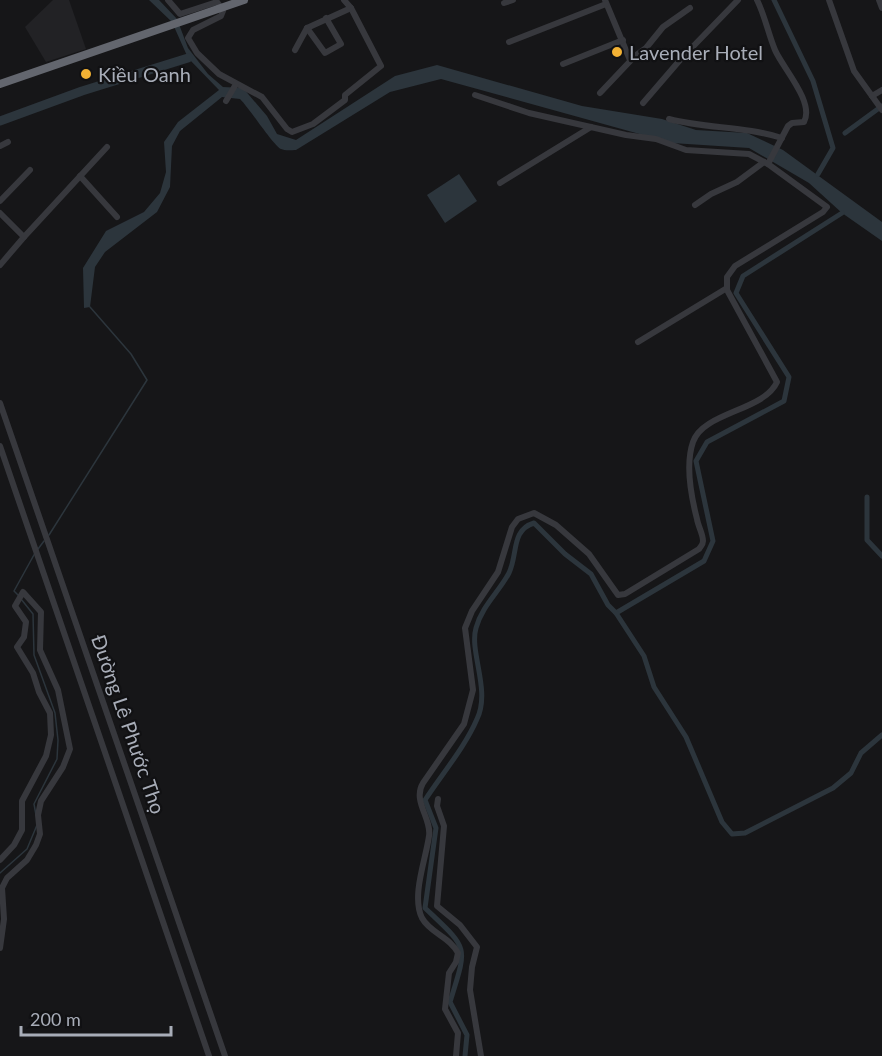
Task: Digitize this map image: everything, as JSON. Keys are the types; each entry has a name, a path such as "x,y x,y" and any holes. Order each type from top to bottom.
{"highway":[{"path":"0,84 243,0"}],"street":[{"path":"168,0 180,14 218,2 222,8 221,16 193,30 189,38 197,53 219,74 235,85 262,97 290,131 313,124 346,100 345,95 381,66 345,0"},
{"path":"504,3 513,0"},
{"path":"644,103 675,66 738,0"},
{"path":"695,205 767,162 790,124 805,121 806,110 793,78 775,51 757,0"},
{"path":"829,0 854,71 882,110"},
{"path":"879,0 882,8"},
{"path":"509,42 606,2 630,60"},
{"path":"295,50 307,28 351,8"},
{"path":"600,93 630,60 646,48 663,27 690,8"},
{"path":"307,28 325,53 341,44 326,18"},
{"path":"563,64 623,40"},
{"path":"226,101 235,85"},
{"path":"873,97 882,90"},
{"path":"456,1056 459,1033 445,1012 445,999 448,973 457,960 458,953 452,944 425,923 419,912 421,871 430,834 419,792 464,724 473,690 465,628 472,611 498,572 512,527 518,519 534,513 556,525 588,554 618,595 625,594 696,552 702,546 703,538 696,517 689,464 695,436 713,422 740,410 773,389 777,382 727,288 727,277 735,266 824,212 827,207 767,162 749,154 690,150 657,139 529,113 475,95"},
{"path":"669,119 705,128 752,130 781,140"},
{"path":"500,183 591,127"},
{"path":"0,146 8,142"},
{"path":"0,265 107,147"},
{"path":"0,201 30,170"},
{"path":"80,176 117,217"},
{"path":"0,213 24,237"},
{"path":"638,342 727,288"},
{"name":"Đường Lê Phước Thọ","path":"0,403 225,1056"},
{"name":"Đường Lê Phước Thọ","path":"0,446 209,1056"},
{"path":"0,860 22,830 22,801 46,756 51,735 50,713 39,692 33,673 17,647 24,637 26,627 25,618 15,607 24,592 34,600 41,612 40,650 58,690 70,749 63,767 41,801 38,815 40,834 36,845 27,860 7,878 2,888 4,919 0,948"},
{"path":"61,621 74,616"},
{"path":"438,799 437,806 444,826 438,906 460,925 477,947 470,990 481,1056"},
{"path":"195,1017 210,1012"}],"shaded area":[{"path":"53,0 69,0 86,49 46,62 25,27"},
{"path":"149,0 159,0 177,19 188,48 208,74 223,87 243,88 267,116 277,134 296,140 395,76 437,65 582,106 662,119 696,130 747,133 783,150 882,222 882,241 842,213 809,183 749,148 672,143 441,79 390,92 296,150 283,150 277,146 240,99 222,97 180,131 172,146 170,187 157,212 105,252 95,267 90,307 84,308 83,268 106,231 144,212 160,193 166,172 164,142 178,122 219,90 188,58 172,22"},
{"path":"459,174 477,201 445,223 427,195"}],"waterway":[{"path":"774,0 813,81 833,148 818,174"},
{"path":"0,121 82,91 188,58"},
{"path":"845,133 882,106"},
{"path":"616,613 704,561 713,541 696,461 707,442 784,401 789,377 736,293 743,276 842,213"},
{"path":"49,535 147,380 131,354 90,307"},
{"path":"867,497 867,540 882,556"},
{"path":"465,1056 467,1035 450,1002 460,969 461,949 450,932 425,908 436,828 425,800 460,750 477,719 482,696 475,648 476,628 486,606 509,573 518,537 527,526 534,523 565,554 591,574 608,605 616,613 644,656 654,687 686,737 722,822 732,834 745,833 833,788 851,773 861,753 882,735"},
{"path":"38,549 44,541"},
{"path":"18,595 14,591 35,553"},
{"path":"21,599 33,614 34,655 55,713 58,740 57,759 34,804 36,815"},
{"path":"0,873 27,849 37,825"}],"place":[{"name":"Lavender Hotel","path":"617,52"},
{"name":"Kiều Oanh","path":"86,74"}]}
